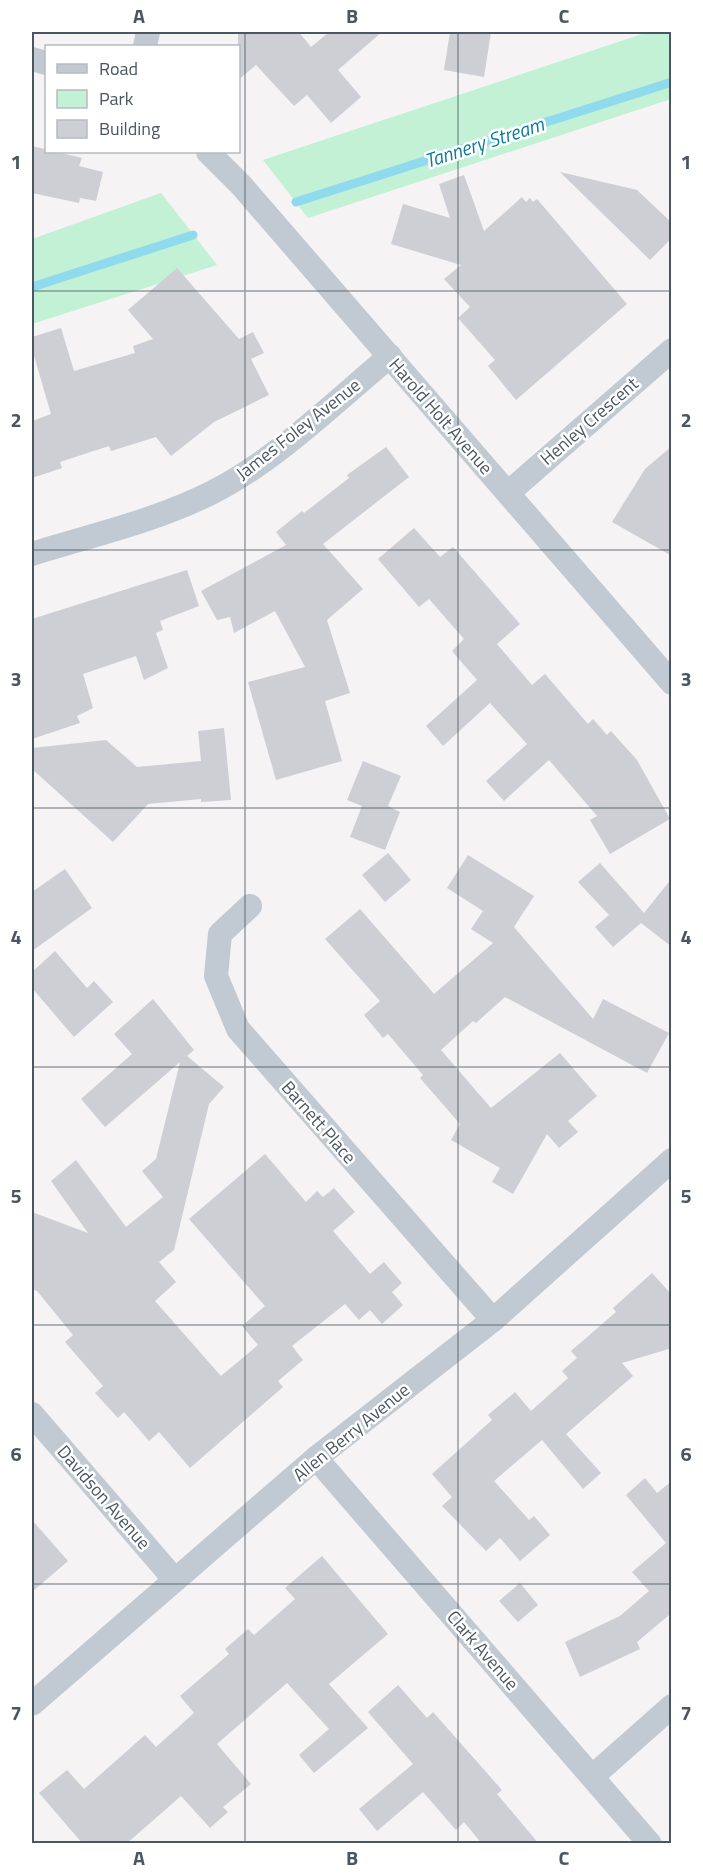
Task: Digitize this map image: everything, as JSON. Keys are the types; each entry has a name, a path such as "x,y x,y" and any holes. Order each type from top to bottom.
{"street":[{"name":"Harold Holt Avenue","path":"209,153 241,185 672,683"},
{"name":"Henley Crescent","path":"508,493 672,350"},
{"name":"James Foley Avenue","path":"32,554 164,513 213,492 246,473 390,356"},
{"name":"Barnett Place","path":"249,906 220,934 216,976 238,1029 493,1320"},
{"name":"Allen Berry Avenue","path":"32,1704 316,1458 493,1320 672,1160"},
{"name":"Davidson Avenue","path":"32,1414 175,1580"},
{"name":"Clark Avenue","path":"316,1458 650,1844"},
{"path":"593,1776 672,1706"}],"green space":[{"path":"648,32 671,32 671,99 308,218 263,160"},
{"path":"161,193 217,265 32,324 32,239"}],"building":[{"path":"238,32 299,32 311,47 329,32 382,32 338,70 361,97 331,123 307,95 294,106 256,65 240,78 240,45 238,45"},
{"path":"450,32 491,32 484,77 444,70"},
{"path":"32,146 45,149 45,153 61,153 82,158 79,166 103,172 96,201 80,198 79,203 32,193"},
{"path":"560,172 637,190 672,223 672,238 650,260"},
{"path":"464,175 484,231 522,197 526,202 530,198 533,202 537,199 627,304 516,400 488,366 495,360 458,318 470,307 444,279 461,265 391,244 403,204 450,218 439,184"},
{"path":"177,268 239,339 253,332 264,353 251,359 269,395 214,422 171,456 156,437 111,451 109,446 60,462 62,468 32,478 32,421 51,414 32,349 32,337 61,328 74,371 135,353 133,346 153,339 128,310"},
{"path":"672,446 672,556 612,522 645,469"},
{"path":"386,447 409,477 323,544 363,589 327,620 350,693 325,701 342,761 276,780 248,682 305,667 275,611 234,633 230,617 217,620 201,591 286,545 276,532 302,511 304,513 349,478 347,475"},
{"path":"414,528 440,557 453,547 520,624 497,644 532,685 545,674 588,724 593,719 607,735 611,731 637,760 670,819 610,854 590,820 597,816 549,760 504,801 486,781 527,744 490,703 443,746 426,726 477,680 452,651 464,639 429,599 419,607 378,559"},
{"path":"187,570 199,606 160,621 163,630 156,633 168,668 144,680 136,656 83,674 93,708 77,716 80,723 32,739 32,619"},
{"path":"224,728 231,800 201,802 201,799 148,804 113,842 32,769 32,748 106,740 137,767 201,761 198,731"},
{"path":"363,761 401,776 388,806 400,812 385,850 350,837 362,806 347,800"},
{"path":"388,853 411,880 385,902 362,875"},
{"path":"468,855 534,896 514,927 593,1019 603,999 669,1033 647,1073 505,997 476,1023 473,1021 441,1050 491,1108 560,1053 597,1096 568,1121 578,1132 559,1148 547,1134 513,1194 492,1182 500,1168 451,1140 460,1124 420,1078 423,1075 388,1034 383,1038 364,1015 380,1001 325,939 360,909 434,994 493,943 471,929 483,911 447,888"},
{"path":"600,863 644,913 672,878 672,947 641,923 613,947 595,927 609,915 578,882"},
{"path":"65,869 92,908 32,951 32,892"},
{"path":"55,951 87,988 94,981 113,1002 74,1037 32,988 32,972"},
{"path":"153,999 194,1050 187,1056 224,1087 209,1104 174,1250 159,1262 176,1282 155,1301 221,1376 258,1345 242,1326 265,1306 189,1219 265,1154 306,1202 317,1191 323,1197 334,1188 355,1212 333,1231 370,1274 384,1262 402,1283 392,1292 403,1305 382,1324 370,1310 359,1320 345,1304 292,1346 303,1360 278,1381 283,1387 190,1468 159,1432 149,1441 124,1412 118,1418 95,1393 103,1386 65,1342 73,1335 37,1291 32,1289 32,1212 88,1233 51,1181 76,1160 126,1227 163,1197 142,1171 156,1159 180,1062 105,1127 81,1099 132,1054 114,1034"},
{"path":"652,1273 672,1295 672,1348 622,1363 633,1376 566,1434 601,1473 583,1489 542,1440 494,1481 529,1520 534,1516 550,1535 520,1561 500,1538 486,1551 442,1506 452,1497 432,1474 492,1420 488,1415 515,1392 531,1411 568,1378 562,1371 577,1358 571,1351 616,1312 613,1308"},
{"path":"645,1478 657,1493 672,1481 672,1618 669,1615 637,1642 640,1649 580,1677 565,1642 620,1616 649,1591 632,1572 666,1543 626,1495"},
{"path":"32,1520 68,1561 32,1592"},
{"path":"322,1556 388,1634 329,1684 368,1728 314,1773 299,1755 329,1729 287,1683 217,1744 251,1784 223,1807 228,1812 210,1828 181,1796 126,1844 83,1844 39,1793 67,1770 84,1789 145,1735 156,1747 194,1713 180,1696 229,1654 225,1649 248,1629 254,1635 295,1599 285,1588"},
{"path":"520,1583 538,1605 518,1622 499,1601"},
{"path":"398,1685 427,1718 433,1712 502,1790 497,1794 539,1844 482,1844 464,1822 456,1830 423,1792 377,1831 359,1809 413,1764 368,1712"}],"waterway":[{"name":"Tannery Stream","path":"296,202 672,82"},
{"name":"Tannery Stream","path":"32,287 193,235"}]}
